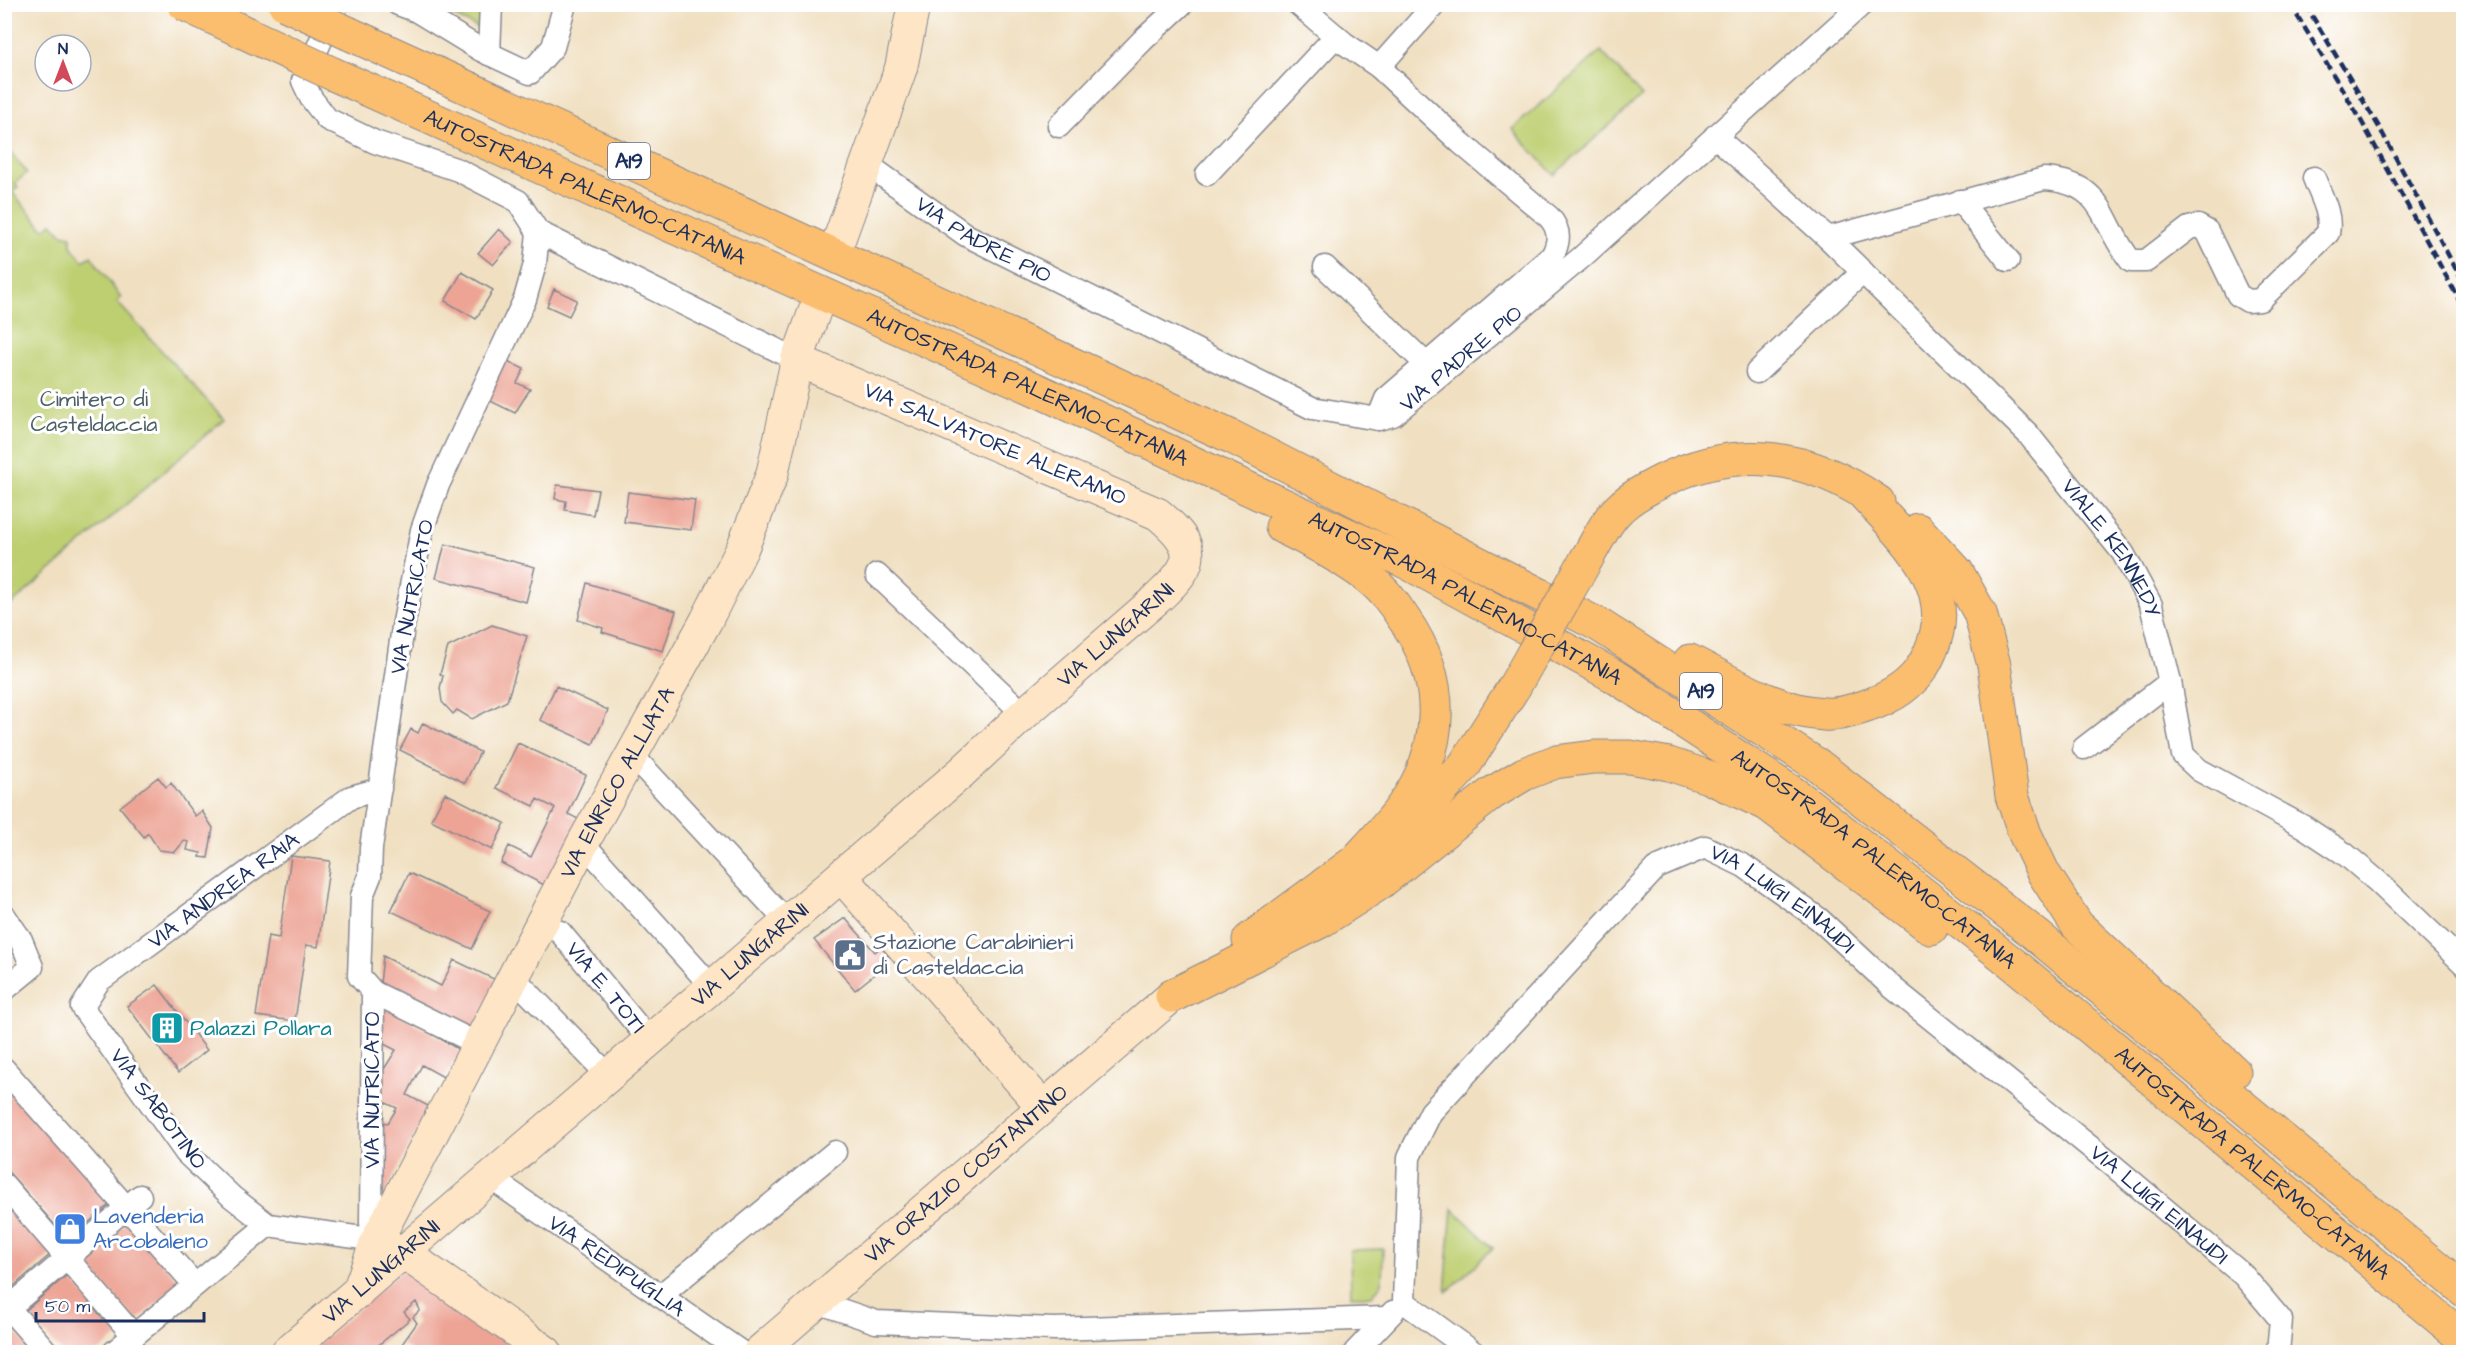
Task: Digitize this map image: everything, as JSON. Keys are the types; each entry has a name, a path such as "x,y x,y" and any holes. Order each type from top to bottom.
{"highway":[{"name":"AUTOSTRADA PALERMO-CATANIA","path":"184,4 333,74 1037,390 1408,563 1614,676 1789,790 2016,966 2463,1339"},
{"name":"AUTOSTRADA PALERMO-CATANIA","path":"285,4 1232,437 1609,632 1828,774 2035,934 2463,1290"},
{"path":"909,288 1021,327 1237,422 1604,608 1686,658 1771,703 1826,715 1859,708 1891,697 1917,677 1940,632 1940,605 1930,576 1913,547 1861,491"},
{"path":"1037,390 1208,491 1310,540 1370,579 1397,609 1415,635 1428,661 1436,696 1434,734 1419,777 1403,807 1351,866"},
{"path":"1172,996 1422,812 1464,766 1514,687 1587,558 1619,508 1654,485 1689,467 1728,458 1770,458 1814,468 1861,491 1922,533 1957,572 1980,613 1994,665 2012,796 2025,834 2044,874 2077,925 2236,1074 2402,1238"},
{"path":"1172,996 1321,921 1377,885 1491,794 1524,774 1555,762 1594,757 1630,757 1669,764 1708,777 1767,804 2003,982 2289,1216 2412,1295"}],"street":[{"path":"337,4 303,81 311,98 327,119 375,142 458,170 518,201 538,232 797,360"},
{"path":"398,4 417,11 489,54 530,73 553,47 565,4"},
{"path":"489,54 491,4"},
{"path":"840,237 868,165 901,68 914,4"},
{"path":"1059,126 1143,40 1182,4"},
{"path":"1298,4 1335,36 1379,67 1461,143 1549,217 1558,232 1556,249 1552,256 1386,399 1378,419"},
{"path":"1379,67 1436,4"},
{"name":"VIA PADRE PIO","path":"868,165 966,235 1168,337 1312,408 1378,419 1393,415 1582,257 1862,4"},
{"path":"1206,174 1335,36"},
{"name":"VIALE KENNEDY","path":"1715,136 1828,238 2028,434 2123,553 2151,605 2170,682 2183,755 2199,770 2304,827 2344,854 2377,880 2463,964"},
{"path":"1828,238 2044,179 2064,180 2082,189 2102,207 2122,251 2131,261 2146,261 2189,228 2198,226 2207,231 2238,295 2248,302 2260,300 2328,234 2330,224 2327,211 2314,178"},
{"path":"1960,201 2008,260"},
{"name":"VIA NUTRICATO","path":"391,1247 371,1223 373,992 359,976 362,896 370,876 403,627 422,530 438,485 525,299 535,264 538,232"},
{"path":"1325,267 1426,364"},
{"path":"1757,372 1863,272"},
{"name":"VIA ENRICO ALLIATA","path":"358,1293 391,1247 478,1044 583,843 706,621 742,549 772,475 797,360 815,310"},
{"name":"VIA SALVATORE ALERAMO","path":"797,360 1158,514 1185,540"},
{"name":"VIA LUNGARINI","path":"391,1247 492,1179 843,877 1180,577 1188,562 1185,540"},
{"path":"877,575 1024,714"},
{"path":"2084,748 2170,682"},
{"path":"631,754 788,923"},
{"name":"VIA ANDREA RAIA","path":"82,1008 99,981 351,796 380,789"},
{"path":"583,843 713,988"},
{"name":"VIA LUIGI EINAUDI","path":"1404,1302 1409,1157 1431,1112 1656,868 1705,847 1743,866 1819,919 1893,988 2110,1163 2243,1275 2280,1320 2278,1353"},
{"path":"843,877 1043,1107"},
{"path":"4,915 21,940 32,967 4,990"},
{"name":"VIA E. TOTI","path":"560,932 651,1042"},
{"path":"514,978 610,1077"},
{"path":"373,992 478,1044"},
{"name":"VIA ORAZIO COSTANTINO","path":"759,1353 1172,996"},
{"name":"VIA SABOTINO","path":"82,1008 186,1153 232,1197 268,1225"},
{"path":"4,1068 133,1202 195,1285"},
{"path":"660,1296 835,1152"},
{"name":"VIA REDIPUGLIA","path":"492,1179 741,1353"},
{"path":"4,1185 134,1336"},
{"path":"47,1353 6,1308 133,1202"},
{"path":"114,1353 268,1225 391,1247 546,1353"},
{"name":"VIA LUNGARINI","path":"287,1353 358,1293"},
{"path":"817,1302 876,1322 1055,1329 1386,1318"},
{"path":"1355,1353 1386,1318 1404,1302 1473,1353"}],"green space":[{"path":"430,5 481,5 479,28"},
{"path":"1601,51 1642,96 1554,175 1512,129"},
{"name":"Cimitero di Casteldaccia","path":"4,144 27,173 15,183 18,187 12,192 44,229 52,223 62,234 71,236 71,246 83,261 91,256 121,298 117,302 224,419 5,610"},
{"path":"1452,1208 1493,1248 1447,1292 1446,1280"},
{"path":"1383,1249 1382,1283 1372,1296 1351,1296 1350,1250"}],"building":[{"path":"499,229 513,242 493,265 478,253"},
{"path":"462,272 493,290 476,319 445,301"},
{"path":"554,289 577,300 569,316 547,306"},
{"path":"503,359 524,369 517,383 530,389 515,413 484,398"},
{"path":"557,485 598,490 593,515 565,510 566,501 555,499"},
{"path":"628,492 695,500 691,530 624,522"},
{"path":"445,544 535,567 526,602 436,578"},
{"path":"587,583 676,611 663,651 602,632 603,628 578,620"},
{"path":"492,625 527,636 507,701 472,719 457,710 453,714 442,702 440,688 443,676 440,674 448,647"},
{"path":"556,686 608,710 593,744 540,720"},
{"path":"423,723 480,752 465,783 400,750 411,729 418,733"},
{"path":"518,743 586,775 568,814 584,822 546,886 501,863 509,846 531,857 555,808 537,799 534,806 496,788"},
{"path":"158,777 166,787 171,783 195,816 202,811 213,828 208,858 200,857 201,853 187,850 189,842 184,841 175,852 159,850 148,833 144,837 120,807"},
{"path":"445,793 505,823 492,850 431,820"},
{"path":"291,856 330,861 318,947 306,945 295,1021 256,1016 268,936 279,938"},
{"path":"409,873 490,911 472,949 391,911"},
{"path":"845,918 875,952 881,947 889,957 884,963 886,965 855,990 814,940"},
{"path":"383,956 441,986 454,960 498,981 473,1031 380,984"},
{"name":"Palazzi Pollara","path":"157,985 207,1050 178,1073 127,1006"},
{"path":"382,1004 461,1051 445,1078 422,1065 407,1095 430,1107 383,1197 380,1122 388,1123 397,1108 380,1100 381,1074 396,1050 382,1043"},
{"path":"4,1080 111,1203 68,1240 4,1167"},
{"path":"4,1198 52,1253 8,1291 4,1287"},
{"path":"127,1222 180,1283 136,1321 83,1260"},
{"path":"405,1268 521,1352 413,1352 402,1344 417,1323 413,1317 420,1310 416,1302 404,1312 410,1319 370,1352 309,1352"},
{"path":"67,1275 119,1335 98,1352 61,1352 25,1311"},
{"path":"10,1326 33,1352 4,1352 4,1330"}],"tunnel":[{"path":"815,310 840,237"}],"railway":[{"path":"2290,4 2358,115 2464,309"},
{"path":"2305,4 2379,127 2464,284"}],"place":[{"name":"Stazione Carabinieri di Casteldaccia","path":"850,955"},
{"name":"Palazzi Pollara","path":"167,1028"},
{"name":"Lavenderia Arcobaleno","path":"70,1229"}]}
